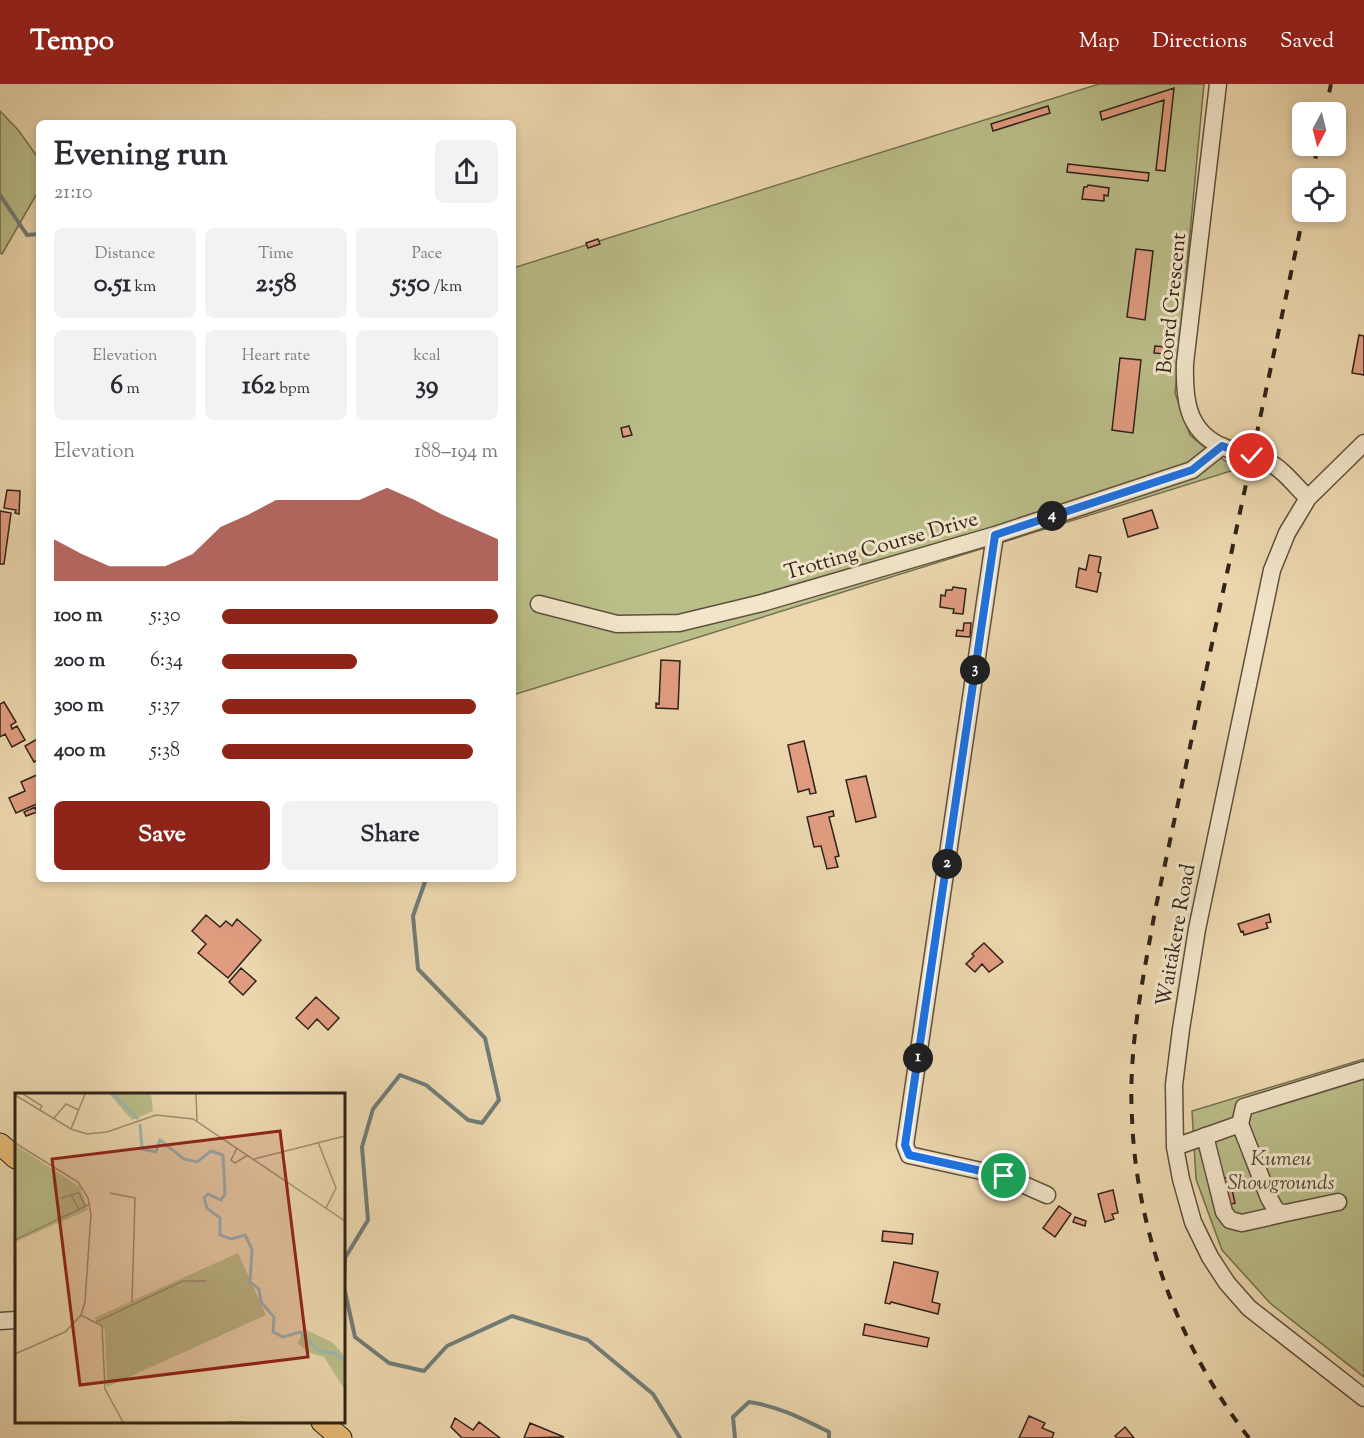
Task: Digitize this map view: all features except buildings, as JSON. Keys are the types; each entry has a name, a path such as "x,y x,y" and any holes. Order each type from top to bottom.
{"main road":[{"path":"0,1144 15,1157"},
{"path":"323,1423 341,1438"}],"street":[{"name":"Boord Crescent","path":"1218,84 1185,363 1185,388 1189,414 1207,437 1222,446 1272,465 1308,498"},
{"name":"Waitākere Road","path":"1364,443 1308,498 1287,533 1272,570 1197,929 1180,1029 1174,1085 1175,1147 1180,1179 1193,1222 1209,1257 1227,1283 1250,1308 1364,1398"},
{"name":"Trotting Course Drive","path":"539,604 617,624 679,623 762,603 995,535 1192,470 1222,446"},
{"path":"995,535 905,1145 909,1155 1004,1176 1047,1195"},
{"path":"1286,1213 1277,1212 1269,1198 1240,1124 1244,1107 1364,1070"},
{"path":"1175,1147 1240,1124"},
{"path":"1205,1136 1224,1212 1230,1220 1242,1223 1338,1202"},
{"path":"0,1321 15,1320"}],"green space":[{"path":"1099,84 1204,84 1175,393 1190,435 1232,465 1231,471 516,694 516,267"},
{"path":"0,111 19,131 36,155 36,195 2,254 0,253"},
{"name":"Kumeu Showgrounds","path":"1364,1059 1364,1377 1270,1303 1222,1250 1196,1179 1192,1111"}],"waterway":[{"path":"0,195 27,235 36,234"},
{"path":"345,1258 368,1220 362,1147 373,1109 400,1075 426,1085 468,1120 482,1123 499,1100 485,1038 418,969 413,916 425,882"},
{"path":"345,1292 355,1337 389,1363 424,1371 447,1346 512,1316 588,1340 653,1394 680,1438"},
{"path":"735,1438 733,1417 749,1402 800,1418 829,1432 829,1438"}],"railway":[{"path":"1327,102 1331,84"},
{"path":"1313,168 1316,156"},
{"path":"1249,1438 1224,1403 1202,1366 1166,1287 1142,1203 1135,1161 1131,1092 1132,1066 1141,988 1155,911 1302,222"}],"route":[{"path":"1004,1176 909,1155 905,1145 995,535 1192,470 1222,446 1252,456"}]}
